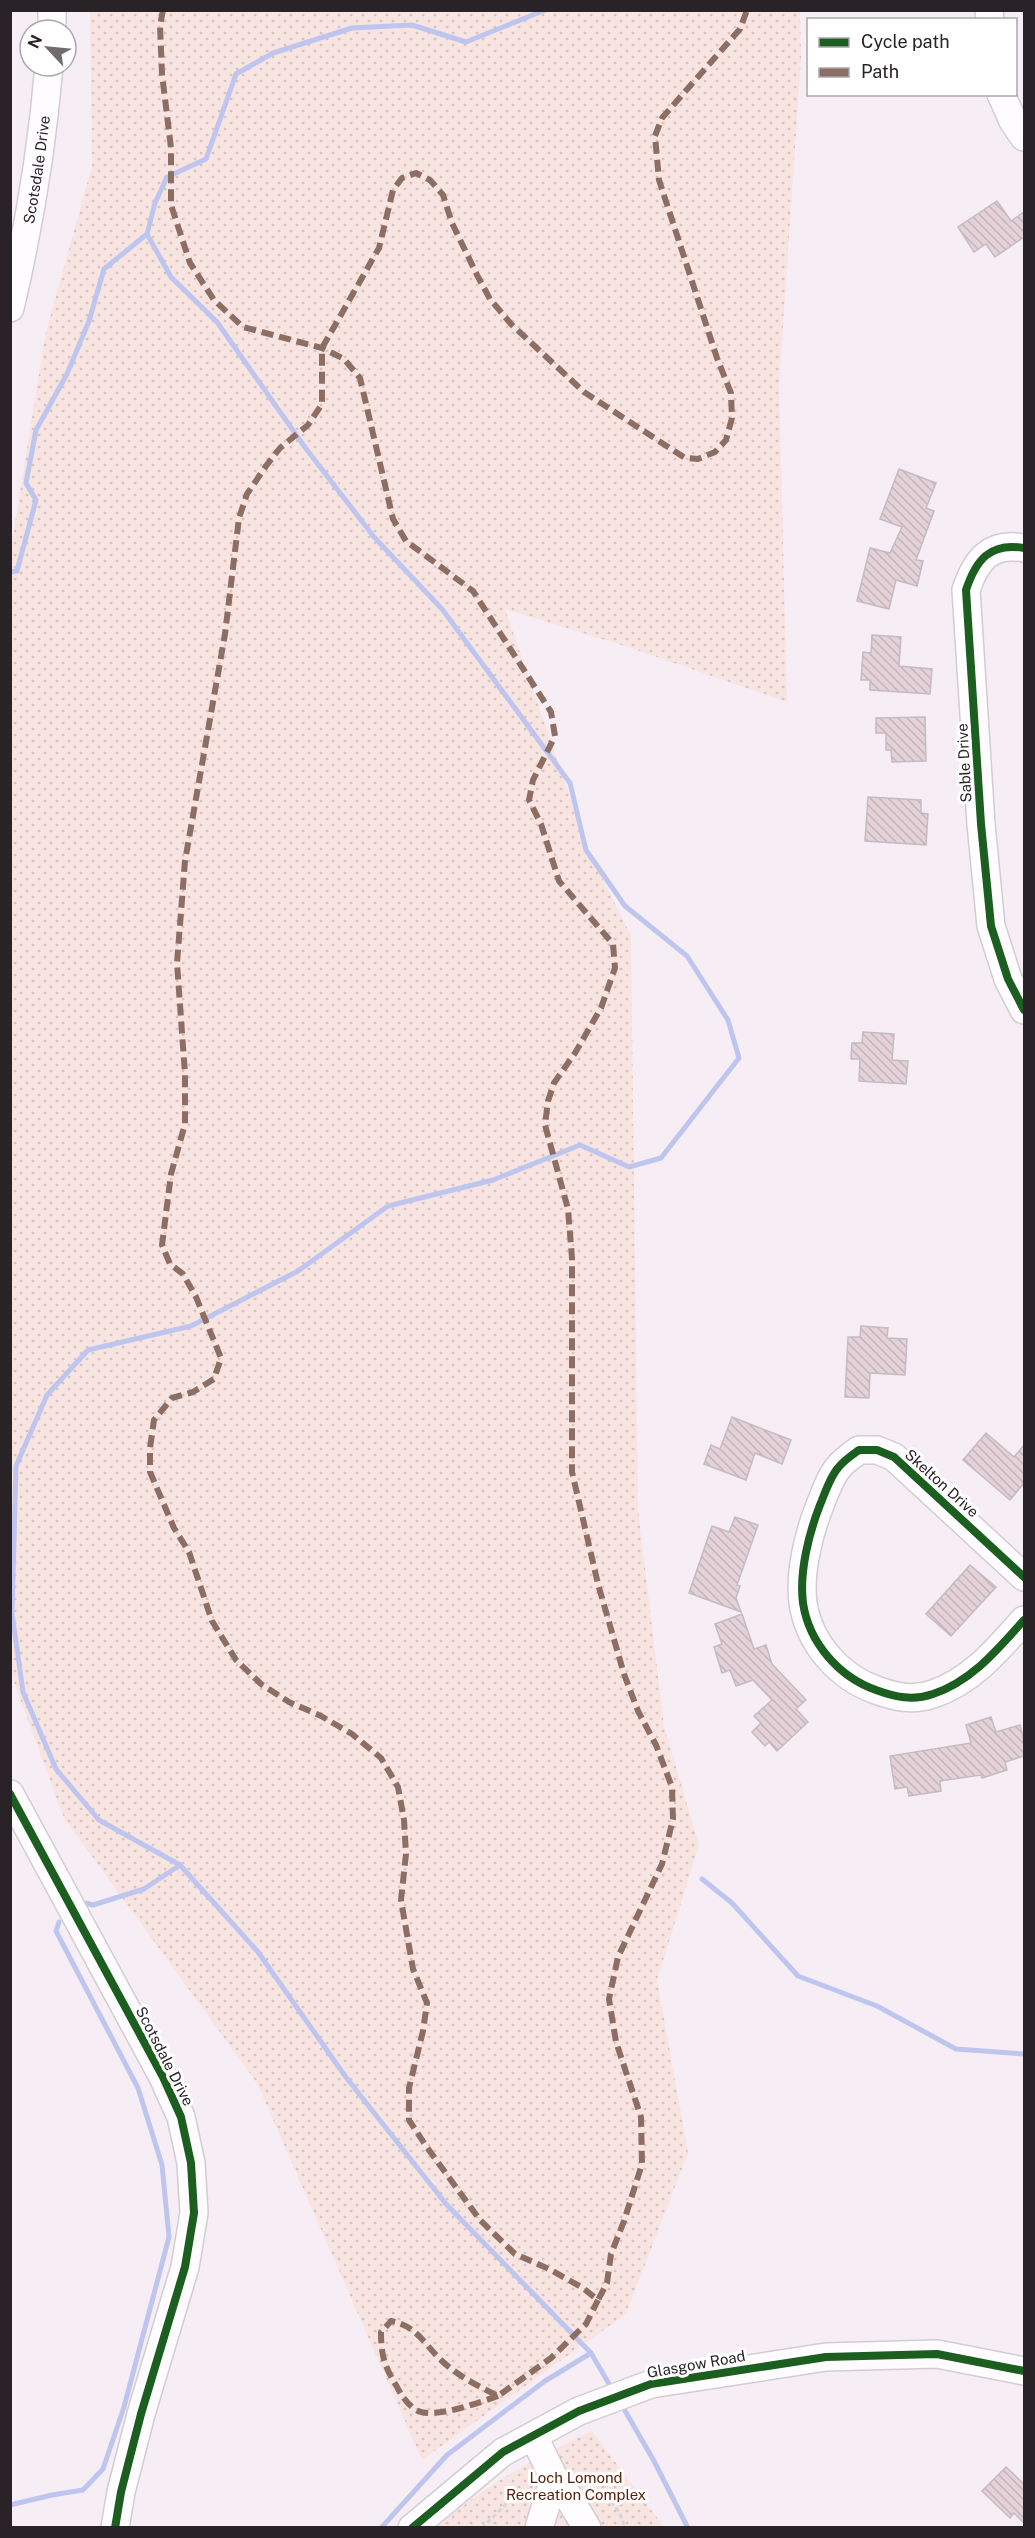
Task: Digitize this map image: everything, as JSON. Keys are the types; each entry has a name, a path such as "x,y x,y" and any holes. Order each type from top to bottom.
{"street":[{"name":"Scotsdale Drive","path":"10,308 23,252 42,140 48,78"},
{"path":"1002,96 1013,122 1024,137"},
{"name":"Sable Drive","path":"1024,548 1011,546 995,550 981,558 966,590 981,824 991,926 1008,979 1024,1010"},
{"name":"Skelton Drive","path":"1024,1577 894,1457 877,1450 859,1450 838,1468 813,1521 804,1575 803,1603 811,1628 822,1650 840,1670 859,1684 906,1699 932,1695 971,1674 1024,1620"},
{"name":"Scotsdale Drive","path":"10,1794 163,2077 181,2117 191,2163 194,2213 185,2267 141,2414 121,2492 115,2528"},
{"name":"Glasgow Road","path":"412,2528 503,2452 579,2411 651,2384 826,2357 937,2354 1024,2371"},
{"path":"534,2437 554,2478 587,2528"},
{"path":"538,2528 554,2478"}],"green space":[{"path":"90,11 800,11 801,59 779,383 787,702 628,647 505,609 590,854 631,936 638,1510 664,1726 699,1845 657,1980 688,2153 626,2314 422,2460 257,2083 64,1818 11,1674 10,555 45,336 92,166"},
{"name":"Loch Lomond Recreation Complex","path":"592,2431 664,2527 437,2528 472,2498 491,2486 531,2462"}],"building":[{"path":"997,201 1011,221 1024,212 1024,237 995,257 986,244 974,252 958,227"},
{"path":"899,469 936,483 926,508 934,511 916,560 923,561 917,586 896,580 889,609 857,601 870,548 890,553 902,527 880,519"},
{"path":"872,635 901,637 899,666 932,669 930,694 870,690 870,680 861,680 863,652 871,653"},
{"path":"925,717 926,761 892,762 891,750 886,750 886,733 876,733 876,718"},
{"path":"868,797 921,800 921,813 928,814 926,845 865,841"},
{"path":"863,1032 894,1034 892,1060 908,1061 906,1084 859,1081 860,1059 851,1059 852,1043 862,1043"},
{"path":"861,1326 888,1328 887,1338 907,1339 905,1375 870,1373 869,1398 845,1397 848,1337 860,1337"},
{"path":"732,1417 791,1440 782,1464 755,1453 746,1480 704,1464 711,1445 720,1449"},
{"path":"986,1433 1014,1457 1024,1445 1024,1483 1010,1500 963,1460"},
{"path":"735,1517 758,1525 737,1585 740,1586 736,1598 741,1612 689,1593 712,1526 729,1532"},
{"path":"970,1565 996,1587 951,1636 926,1614"},
{"path":"742,1614 754,1649 766,1645 772,1664 806,1700 796,1709 808,1722 777,1751 769,1742 765,1746 752,1732 761,1723 754,1716 772,1700 753,1680 736,1686 730,1670 722,1673 714,1647 722,1644 715,1624"},
{"path":"991,1717 996,1732 1020,1725 1024,1741 1024,1756 1005,1762 1007,1770 982,1778 981,1775 940,1781 941,1791 909,1796 907,1787 895,1789 890,1756 971,1743 966,1725"},
{"path":"1006,2467 1024,2484 1024,2523 1014,2513 1010,2518 982,2491"}],"waterway":[{"path":"545,10 466,42 412,25 352,28 273,53 236,74 206,159 167,177 155,203 147,234 171,277 217,322 304,446 374,537 442,609 570,783 586,850 625,906 687,956 728,1020 739,1058 661,1158 629,1167 580,1145 493,1180 388,1206 298,1271 191,1326 88,1350 47,1395 16,1466 12,1613 23,1692 56,1769 99,1820 180,1865 258,1952 345,2076 446,2204 591,2353 612,2389"},
{"path":"10,572 17,571 36,500 26,483 36,430 67,374 89,321 104,269 147,234"},
{"path":"85,1903 93,1905 144,1889 180,1865"},
{"path":"702,1879 732,1903 798,1976 877,2006 956,2049 1024,2054"},
{"path":"10,2505 83,2490 103,2469 124,2407 169,2237 162,2165 138,2088 56,1931 59,1922"},
{"path":"381,2528 447,2455 545,2381 591,2353"},
{"path":"620,2402 654,2461 688,2528"}],"marked path":[{"path":"163,10 160,26 162,74 171,148 171,205 190,263 214,300 243,327 322,348 344,359 360,378 393,519 406,541 473,591 551,712 555,736 533,780 529,800 541,824 559,881 613,944 615,968 601,1008 575,1053 554,1083 548,1101 545,1125 568,1209 572,1258 572,1472 598,1584 624,1674 672,1787 673,1819 662,1864 618,1957 609,1999 616,2042 641,2117 642,2164 611,2254 607,2283 598,2300 583,2288 549,2269 515,2254 480,2220 409,2120 409,2088 423,2031 427,2003 413,1969 401,1900 406,1854 404,1820 398,1787 381,1758 352,1734 321,1716 289,1702 261,1684 236,1660 212,1621 189,1552 174,1528 150,1472 150,1448 154,1420 172,1398 193,1392 214,1379 221,1358 196,1297 183,1274 170,1264 162,1245 171,1174 185,1124 185,1074 177,963 185,861 225,634 239,518 247,494 266,466 280,448 308,425 322,404 322,348 379,248 393,190 402,178 416,173 430,180 443,195 452,223 490,299 511,324 584,392 685,458 698,459 715,452 726,440 732,418 731,393 717,358 659,180 655,136 662,118 740,29 747,10"},
{"path":"498,2396 445,2412 424,2413 416,2410 404,2399 386,2366 381,2332 391,2321 400,2323 414,2331 442,2361 455,2371 498,2396 551,2358 586,2324 598,2300"}],"cycle path":[{"path":"1024,548 1002,548 986,556 975,570 966,590 981,824 991,926 1008,979 1024,1010"},
{"path":"1024,1577 894,1457 877,1450 859,1450 840,1465 826,1490 809,1540 802,1579 806,1618 819,1645 828,1657 850,1677 862,1684 897,1696 918,1697 933,1694 960,1681 983,1663 1024,1620"},
{"path":"10,1794 163,2077 181,2117 191,2163 194,2213 185,2267 141,2414 121,2492 115,2528"},
{"path":"412,2528 503,2452 579,2411 651,2384 826,2357 937,2354 1024,2371"}]}
